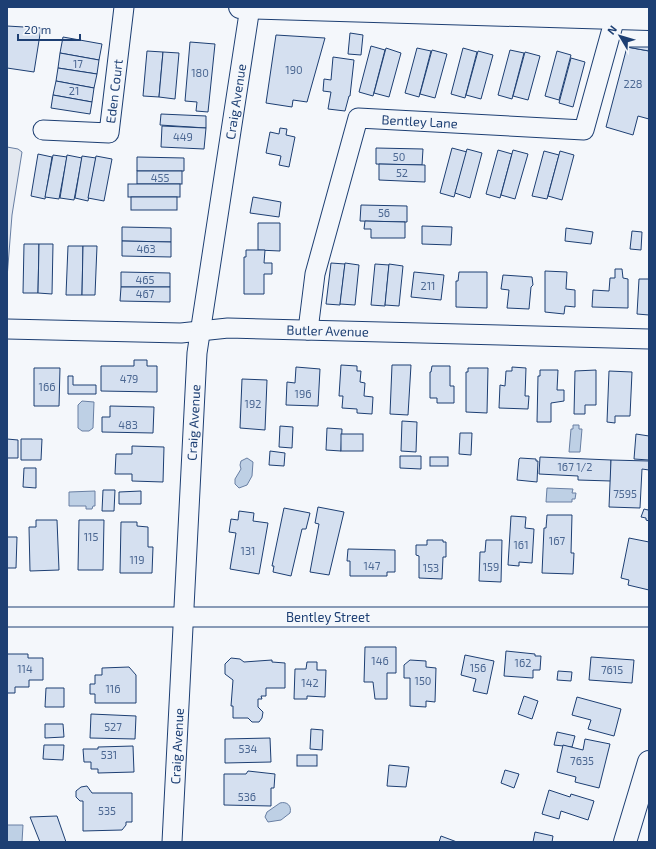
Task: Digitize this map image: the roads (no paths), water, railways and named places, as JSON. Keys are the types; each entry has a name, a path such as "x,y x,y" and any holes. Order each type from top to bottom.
{"street":[{"name":"Eden Court","path":"43,130 110,133 124,7"},
{"path":"240,7 649,19"},
{"name":"Craig Avenue","path":"172,842 183,617 187,580 197,353 250,7"},
{"name":"Bentley Lane","path":"308,330 315,274 358,118 584,130 616,18"},
{"name":"Butler Avenue","path":"7,330 181,333 228,328 649,339"},
{"name":"Bentley Street","path":"7,617 649,617"},
{"path":"625,842 649,762"}],"water":[{"path":"82,401 94,402 93,428 89,431 82,431 78,428 78,405"},
{"path":"573,425 579,425 579,429 582,429 580,452 569,452 571,429 573,429"},
{"path":"247,458 253,462 252,476 247,485 239,488 235,484 235,479 241,469 241,461"},
{"path":"547,488 573,489 572,493 576,493 575,499 572,499 572,502 546,502"},
{"path":"95,491 95,506 93,506 92,509 86,509 86,506 69,506 69,492"},
{"path":"280,803 285,803 288,805 290,808 290,813 281,820 268,822 265,817 267,812"},
{"path":"7,825 23,825 22,842 7,842"}]}
